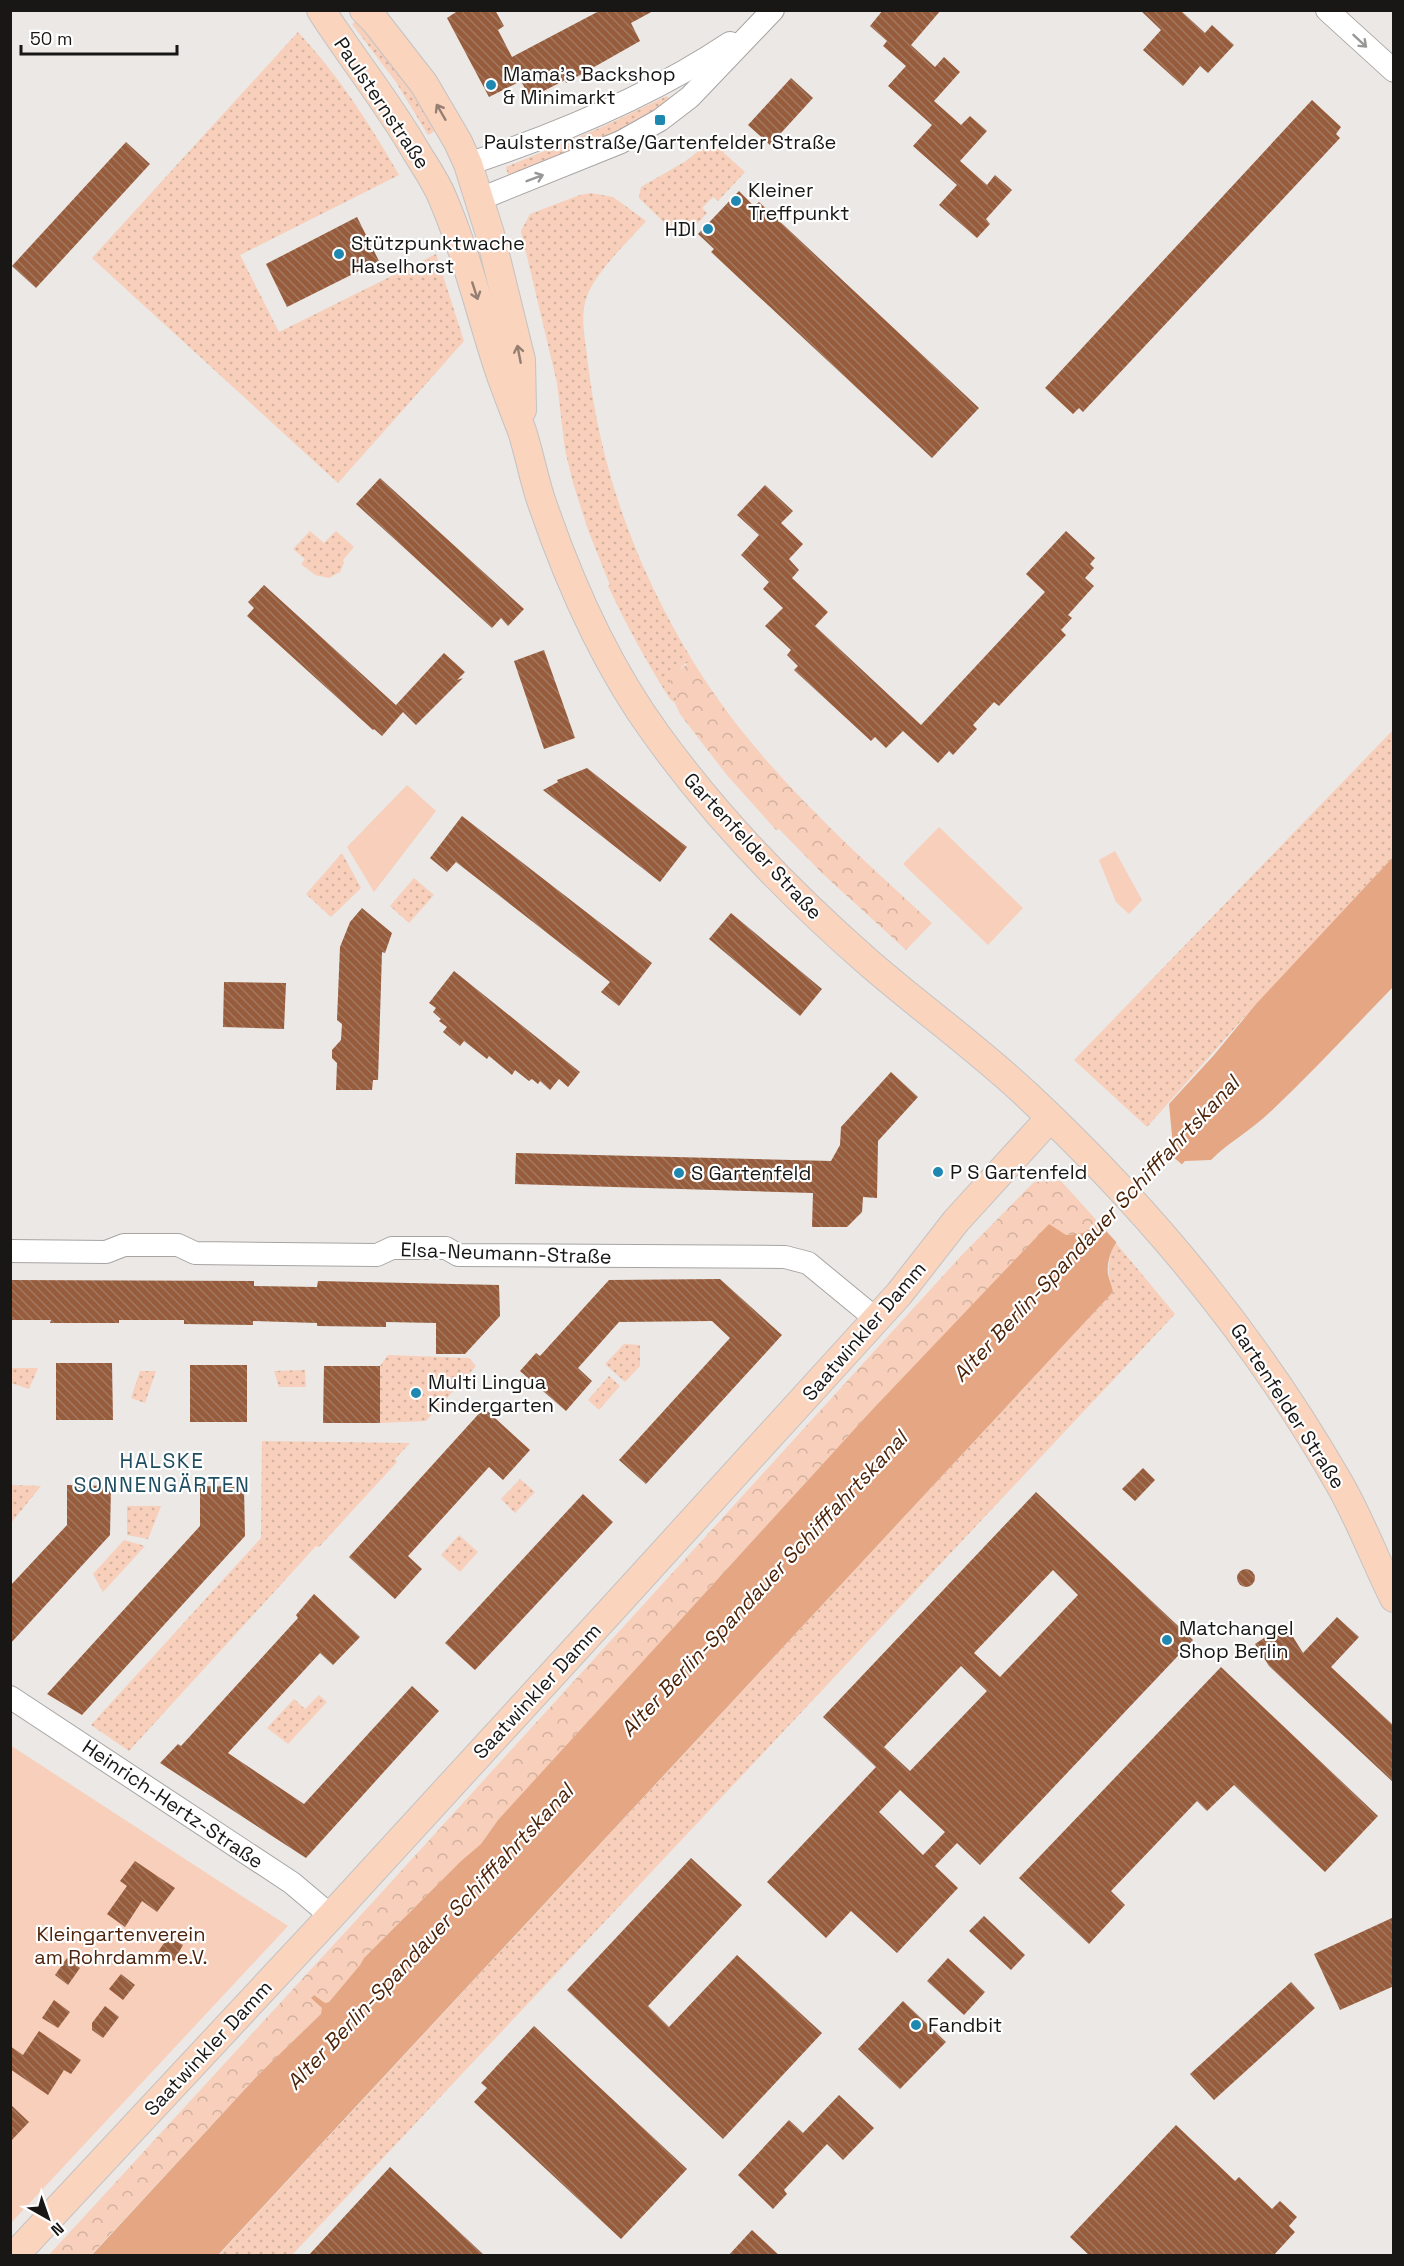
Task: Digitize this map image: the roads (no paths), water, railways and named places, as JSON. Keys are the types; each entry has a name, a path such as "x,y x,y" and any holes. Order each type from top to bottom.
{"main road":[{"name":"Paulsternstraße","path":"321,10 390,109 442,196"},
{"name":"Paulsternstraße","path":"364,10 424,84 458,142 468,164"},
{"path":"442,196 468,164"},
{"name":"Gartenfelder Straße","path":"468,164 480,199 521,360 522,434"},
{"path":"442,196 480,199"},
{"name":"Gartenfelder Straße","path":"442,196 487,325 497,363 550,525 590,622 617,674 651,728 685,774 731,828 819,918 1002,1073 1104,1171 1158,1230 1218,1301 1278,1385 1383,1556 1394,1598"},
{"name":"Saatwinkler Damm","path":"14,2256 331,1916 876,1319 922,1268 956,1221 1050,1118"}],"street":[{"path":"1328,10 1394,71"},
{"path":"468,164 556,131 655,87 716,52 769,14"},
{"path":"480,199 621,142 660,120 690,97 769,14"},
{"name":"Elsa-Neumann-Straße","path":"10,1251 106,1252 124,1245 177,1245 195,1253 377,1255 392,1248 446,1248 458,1255 785,1257 808,1263 876,1319"},
{"name":"Heinrich-Hertz-Straße","path":"10,1697 292,1883 331,1916"}],"water":[{"name":"Alter Berlin-Spandauer Schifffahrtskanal","path":"1393,857 1393,987 1261,1120 1211,1160 1185,1161 1161,1187 1161,1194 1134,1220 1118,1240 1108,1262 1108,1274 1113,1292 218,2255 91,2256 259,2074 321,2014 322,2008 311,1998 314,1995 325,2003 329,2002 364,1958 481,1844 498,1820 871,1411 1049,1224 1066,1235 1083,1233 1099,1223 1173,1146 1169,1104 1256,1004"}],"place":[{"name":"Mama's Backshop & Minimarkt","path":"491,85"},
{"name":"Paulsternstraße/Gartenfelder Straße","path":"660,120"},
{"name":"Kleiner Treffpunkt","path":"736,201"},
{"name":"HDI","path":"708,229"},
{"name":"Stützpunktwache Haselhorst","path":"339,254"},
{"name":"P S Gartenfeld","path":"938,1172"},
{"name":"S Gartenfeld","path":"679,1173"},
{"name":"Multi Lingua Kindergarten","path":"416,1393"},
{"name":"Matchangel Shop Berlin","path":"1167,1640"},
{"name":"Fandbit","path":"916,2025"}],"district":[{"name":"HALSKE SONNENGÄRTEN","path":"162,1473"}],"park label":[{"name":"Kleingartenverein am Rohrdamm e.V.","path":"121,1946"}]}
